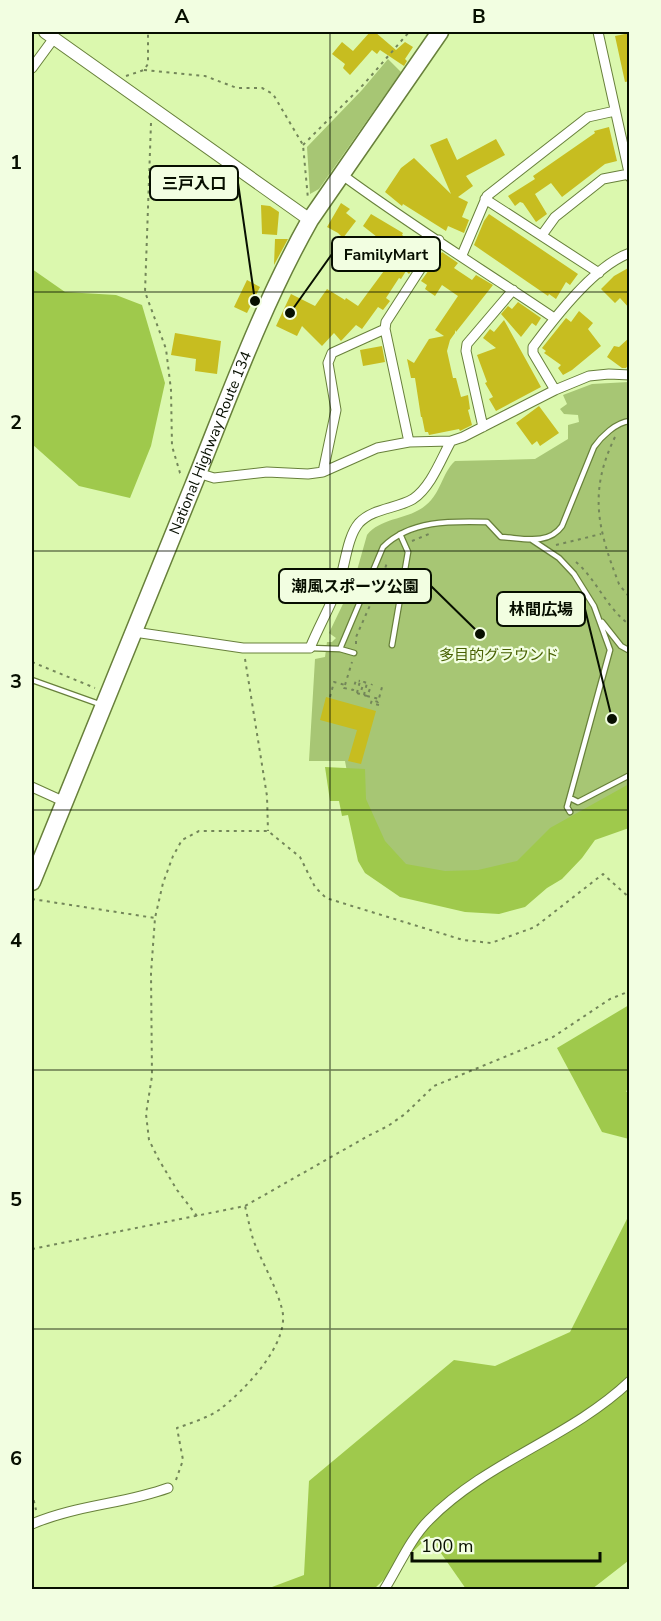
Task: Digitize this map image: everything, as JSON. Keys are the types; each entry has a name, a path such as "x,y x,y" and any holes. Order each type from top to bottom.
{"highway":[{"name":"National Highway Route 134","path":"32,882 260,321 294,248 341,174 440,32"}],"street":[{"path":"542,236 555,217 603,179 629,176 598,32"},
{"path":"32,68 50,34 310,220"},
{"path":"462,255 485,199 588,117 615,111"},
{"path":"341,174 554,318"},
{"path":"485,199 599,273"},
{"path":"408,442 386,322 439,240"},
{"path":"555,390 533,353 533,347 571,299 616,257 630,253"},
{"path":"483,427 466,351 467,344 513,290"},
{"path":"323,472 336,410 328,363 332,353 386,329"},
{"path":"196,479 267,472 308,474 323,472 366,452 408,442 452,441 555,390 589,376 630,375"},
{"path":"135,631 243,648 310,648 337,591 358,524 373,513 414,498 422,491 452,441"},
{"path":"32,787 64,802"},
{"path":"384,1590 415,1536 450,1501 490,1471 596,1411 630,1381"},
{"path":"35,1522 98,1504 150,1495 168,1488"}],"lane":[{"path":"340,649 382,547 400,534 432,523 487,522 501,537 547,539 560,529 594,447 601,438 620,423 628,421"},
{"path":"392,645 408,552 400,534"},
{"path":"530,538 559,558 574,574 598,617 610,650 567,807 570,812"},
{"path":"598,617 621,646 630,651"},
{"path":"310,648 354,652"},
{"path":"32,680 107,700"},
{"path":"570,798 578,802 630,775"}],"path":[{"path":"144,70 148,64 148,32"},
{"path":"303,146 364,84 409,32"},
{"path":"117,84 133,72 144,70 205,76 237,88 262,88 273,94 303,146 310,220"},
{"path":"151,108 145,292 166,349 171,390 172,446 180,473 196,479"},
{"path":"628,421 611,446 601,474 598,504 601,534 620,586 629,597"},
{"path":"404,544 432,534"},
{"path":"550,546 601,534"},
{"path":"379,699 364,695 367,683 364,682 360,694 357,693 360,681 356,680 353,690 344,688 356,637 381,582 388,560"},
{"path":"243,648 267,796 268,831"},
{"path":"32,662 107,700"},
{"path":"330,698 334,682 345,685"},
{"path":"367,696 372,684"},
{"path":"378,705 371,703 372,700 378,702 382,687"},
{"path":"197,1216 177,1190 149,1140 146,1114 152,1076 152,974 155,918 163,883 173,855 182,840 199,831 268,831 300,857 315,887 326,898 463,940 491,943 535,927 603,874 630,898"},
{"path":"32,899 155,918"},
{"path":"32,1249 245,1206 388,1126 405,1114 434,1086 553,1036 610,999 630,991"},
{"path":"168,1488 178,1478 183,1460 177,1428 218,1411 236,1396 260,1370 282,1333 283,1311 253,1239 245,1206"},
{"path":"32,1493 35,1522"}],"green space":[{"path":"388,59 401,72 319,189 310,194 307,147 362,90"},
{"path":"32,269 65,292 116,295 142,305 165,383 151,446 130,498 79,486 32,444"},
{"name":"多目的グラウンド","path":"629,382 629,786 560,835 481,886 396,865 354,810 345,761 309,761 315,659 325,657 327,642 332,642 336,638 329,633 354,581 367,535 380,525 426,505 435,495 447,471 455,461 535,459 568,439 568,425 579,422 578,415 564,414 560,409 567,404 563,395 592,384"},
{"path":"325,767 365,769 366,799 385,841 406,864 445,871 478,870 517,861 550,828 629,784 629,828 595,840 562,879 547,888 525,907 499,914 465,912 400,897 365,873 358,861 348,815 342,816 339,801 330,801"},
{"path":"629,1005 630,1089 626,1091 629,1094 629,1139 602,1132 557,1048"},
{"path":"629,1215 630,1556 628,1561 592,1589 466,1589 429,1536 374,1589 264,1590 304,1575 309,1481 454,1360 495,1366 570,1332"}],"building":[{"path":"370,32 375,32 396,50 405,42 413,47 405,59 407,61 404,66 380,50 377,54 372,50 350,75 343,68 345,64 332,54 342,42 353,51"},
{"path":"630,33 630,81 625,82 615,36"},
{"path":"609,127 617,161 605,164 562,197 551,183 535,194 547,214 536,222 523,203 520,202 515,206 508,196 535,179 533,176 595,133 594,131"},
{"path":"447,138 457,160 496,139 505,155 466,176 473,186 458,197 468,202 462,217 469,220 464,233 448,226 446,231 403,204 402,206 385,192 401,168 414,158 451,194 430,145"},
{"path":"341,203 350,209 346,213 356,221 343,238 327,227"},
{"path":"261,205 270,206 279,212 277,235 262,234"},
{"path":"371,214 403,233 402,235 421,248 418,253 421,256 409,274 406,271 401,279 399,278 386,298 390,301 383,310 378,307 362,329 356,325 341,341 334,333 322,346 302,326 297,336 276,326 291,294 315,306 327,289 358,306 392,260 371,247 377,237 363,226"},
{"path":"489,214 578,274 570,285 566,282 556,299 549,294 548,296 474,245"},
{"path":"275,239 288,239 274,265"},
{"path":"442,252 458,263 454,268 472,280 476,275 493,285 456,332 455,330 447,351 453,378 456,378 461,397 468,395 470,409 468,410 472,425 460,431 459,429 429,435 425,432 415,378 411,378 407,359 414,363 429,339 444,336 435,330 458,296 442,285 435,296 425,289 427,285 421,281"},
{"path":"630,267 630,309 620,298 615,303 601,289 614,276"},
{"path":"247,280 260,287 247,313 234,307"},
{"path":"518,302 541,318 536,326 532,323 521,337 501,314 508,306 512,309"},
{"path":"579,311 593,323 588,329 601,346 563,375 558,368 561,365 544,353 546,351 542,348 566,318 571,322"},
{"path":"504,320 541,387 496,411 489,399 493,397 485,383 487,382 477,355 496,348 483,338 490,329 494,332"},
{"path":"175,333 221,341 217,374 195,371 196,359 171,355"},
{"path":"630,337 630,363 626,368 622,368 607,357 614,346 619,347"},
{"path":"382,346 385,362 363,366 360,350"},
{"path":"539,406 559,433 540,446 537,441 532,445 516,423"},
{"path":"326,697 376,711 361,764 348,761 357,730 320,720"}],"place":[{"name":"三戸入口","path":"255,301"},
{"name":"FamilyMart","path":"290,313"},
{"name":"潮風スポーツ公園","path":"480,634"},
{"name":"林間広場","path":"612,719"}]}
